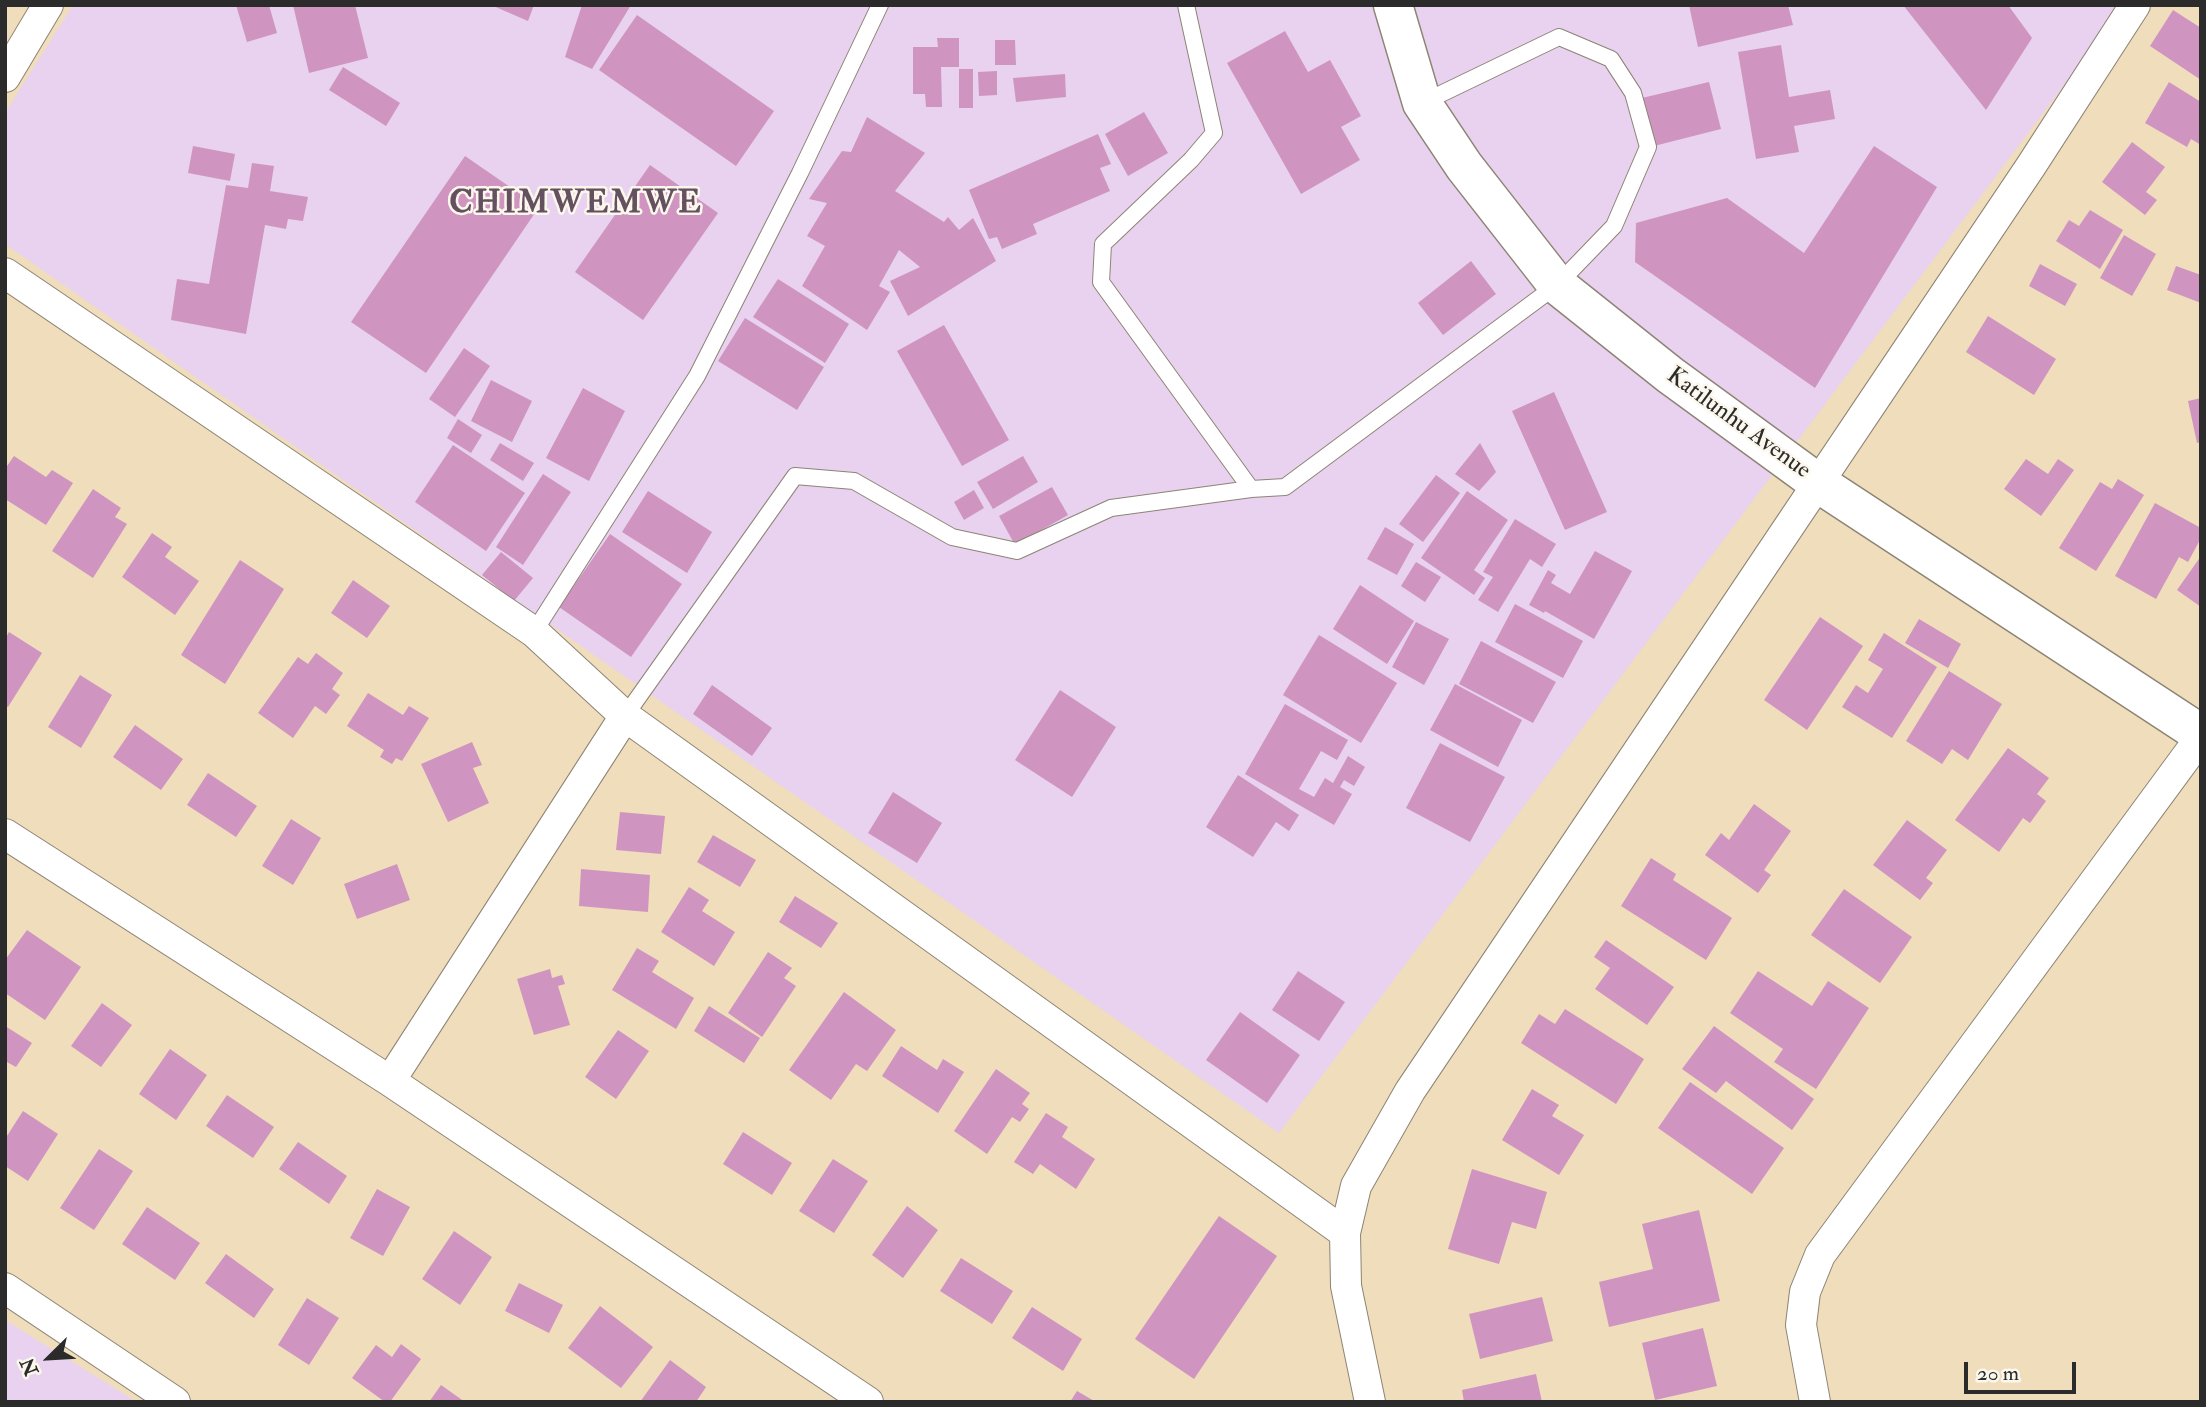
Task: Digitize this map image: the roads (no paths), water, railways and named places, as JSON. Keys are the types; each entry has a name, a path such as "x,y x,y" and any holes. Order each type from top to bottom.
{"main road":[{"name":"Katilunhu Avenue","path":"1393,5 1422,103 1464,166 1557,285 1670,375 1818,483 2201,735"}],"street":[{"path":"5,77 48,5"},
{"path":"1370,1402 1346,1286 1345,1233 1356,1186 1410,1091 2024,177 2136,5"},
{"path":"5,273 534,632 625,716 1345,1233"},
{"path":"390,1081 625,716"},
{"path":"1815,1402 1801,1325 1805,1292 1820,1255 2201,735"},
{"path":"5,834 390,1081 868,1402"},
{"path":"5,1288 176,1402"}],"lane":[{"path":"534,632 697,376 800,173 880,5"},
{"path":"1186,5 1214,133 1191,160 1103,244 1101,282 1251,489"},
{"path":"625,716 795,476 853,481 952,537 1017,551 1111,508 1284,487 1557,285 1614,226 1648,147 1633,93 1611,59 1559,37 1422,103"}],"district":[{"name":"CHIMWEMWE","path":"576,205"}]}
